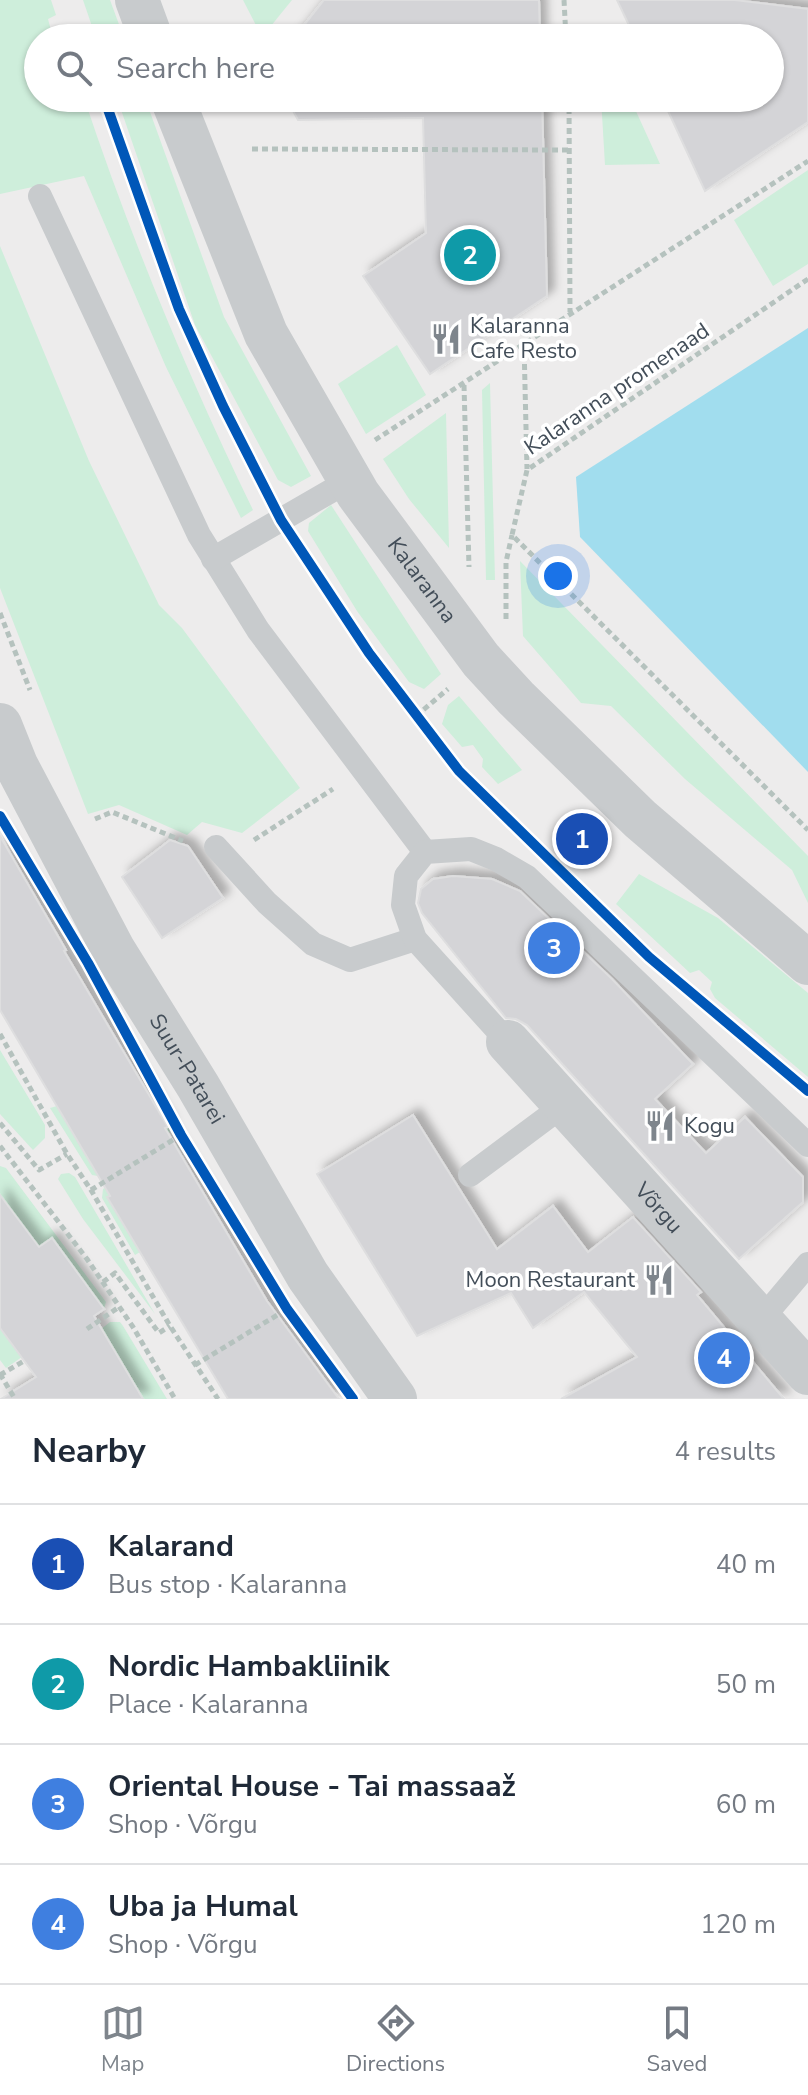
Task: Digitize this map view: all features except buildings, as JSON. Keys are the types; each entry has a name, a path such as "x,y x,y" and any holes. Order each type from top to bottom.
{"street":[{"path":"137,0 146,24"},
{"name":"Kalaranna","path":"178,112 266,334 357,464 358,494 481,660 516,698 640,819 808,963"},
{"name":"Suur-Patarei","path":"0,725 8,768 113,949 198,1086 308,1276 395,1399"},
{"name":"Võrgu","path":"508,1042 808,1373"}],"lane":[{"path":"40,196 213,559 258,630 425,852"},
{"path":"213,559 357,464"},
{"path":"205,846 313,944 350,960 415,939"},
{"path":"508,1042 415,939 403,905 406,876 425,852 471,849 527,877 808,1145"},
{"path":"470,1175 564,1105"},
{"path":"760,1321 808,1264"}],"path":[{"path":"564,0 565,24"},
{"path":"570,112 570,313"},
{"path":"252,149 571,150"},
{"path":"357,464 464,384 808,161"},
{"path":"524,344 527,470"},
{"path":"464,384 469,578"},
{"path":"512,535 808,830"},
{"path":"407,703 425,727"},
{"path":"258,838 363,769"},
{"path":"83,823 112,812 205,846"},
{"path":"0,1034 67,1154 170,1326 218,1399"},
{"path":"0,1123 39,1170 67,1154"},
{"path":"91,1190 181,1135"},
{"path":"0,1146 3,1155 103,1282 175,1399"},
{"path":"103,1282 115,1273 159,1333 170,1326"},
{"path":"87,1329 119,1307"},
{"path":"195,1365 287,1309"},
{"path":"15,1399 0,1375 24,1361"}],"green space":[{"path":"0,0 51,0 56,15 48,19 49,24 24,24 24,112 89,112 162,307 253,510 241,518 166,367 84,176 0,194"},
{"path":"83,0 110,0 119,24 91,24"},
{"path":"243,0 292,0 273,24 255,24"},
{"path":"122,112 150,112 224,317 311,476 291,487 278,480 195,325"},
{"path":"602,112 636,112 660,164 605,165"},
{"path":"808,170 808,264 773,286 734,220"},
{"path":"0,246 89,461 159,605 182,628 300,788 242,833 202,822 187,835 119,805 88,814 0,588"},
{"path":"397,345 426,395 366,434 338,384"},
{"path":"490,383 495,580 486,580 482,390"},
{"path":"446,413 449,548 409,499 383,459"},
{"path":"331,505 441,674 424,689 409,682 357,611 308,531 309,523"},
{"path":"520,561 808,856 808,903 792,870 685,779 611,706 581,703 523,636"},
{"path":"459,696 522,770 498,784 482,767 483,759 473,745 462,747 442,724 448,705"},
{"path":"639,874 718,918 808,993 808,1077 715,998 710,989 712,982 699,970 690,973 616,904"},
{"path":"0,1050 45,1125 45,1138 33,1150 0,1114"},
{"path":"57,1106 95,1169 168,1127 170,1132 98,1176 92,1175 50,1108"},
{"path":"177,1145 181,1155 107,1197 140,1252 135,1255 102,1198 103,1189"},
{"path":"0,1166 6,1168 106,1302 104,1309 53,1238 39,1247 0,1195"},
{"path":"69,1173 75,1177 155,1314 83,1219 58,1179 61,1174"},
{"path":"110,1322 120,1322 123,1326 167,1399 143,1399 106,1337 91,1337"},
{"path":"0,1328 22,1357 6,1368 0,1360"}],"water":[{"path":"808,328 808,772 580,537 576,477"}],"cycle path":[{"path":"109,112 179,309 223,406 281,520 369,653 459,771 649,957 808,1091"},
{"path":"0,816 88,963 181,1135 287,1309 353,1399"}],"place":[{"name":"Nordic Hambakliinik","path":"470,255"},
{"name":"Kalaranna Cafe Resto","path":"446,339"},
{"name":"Kalarand","path":"582,839"},
{"name":"Oriental House - Tai massaaž","path":"554,948"},
{"name":"Kogu","path":"660,1126"},
{"name":"Moon Restaurant","path":"659,1280"},
{"name":"Uba ja Humal","path":"724,1358"}]}
